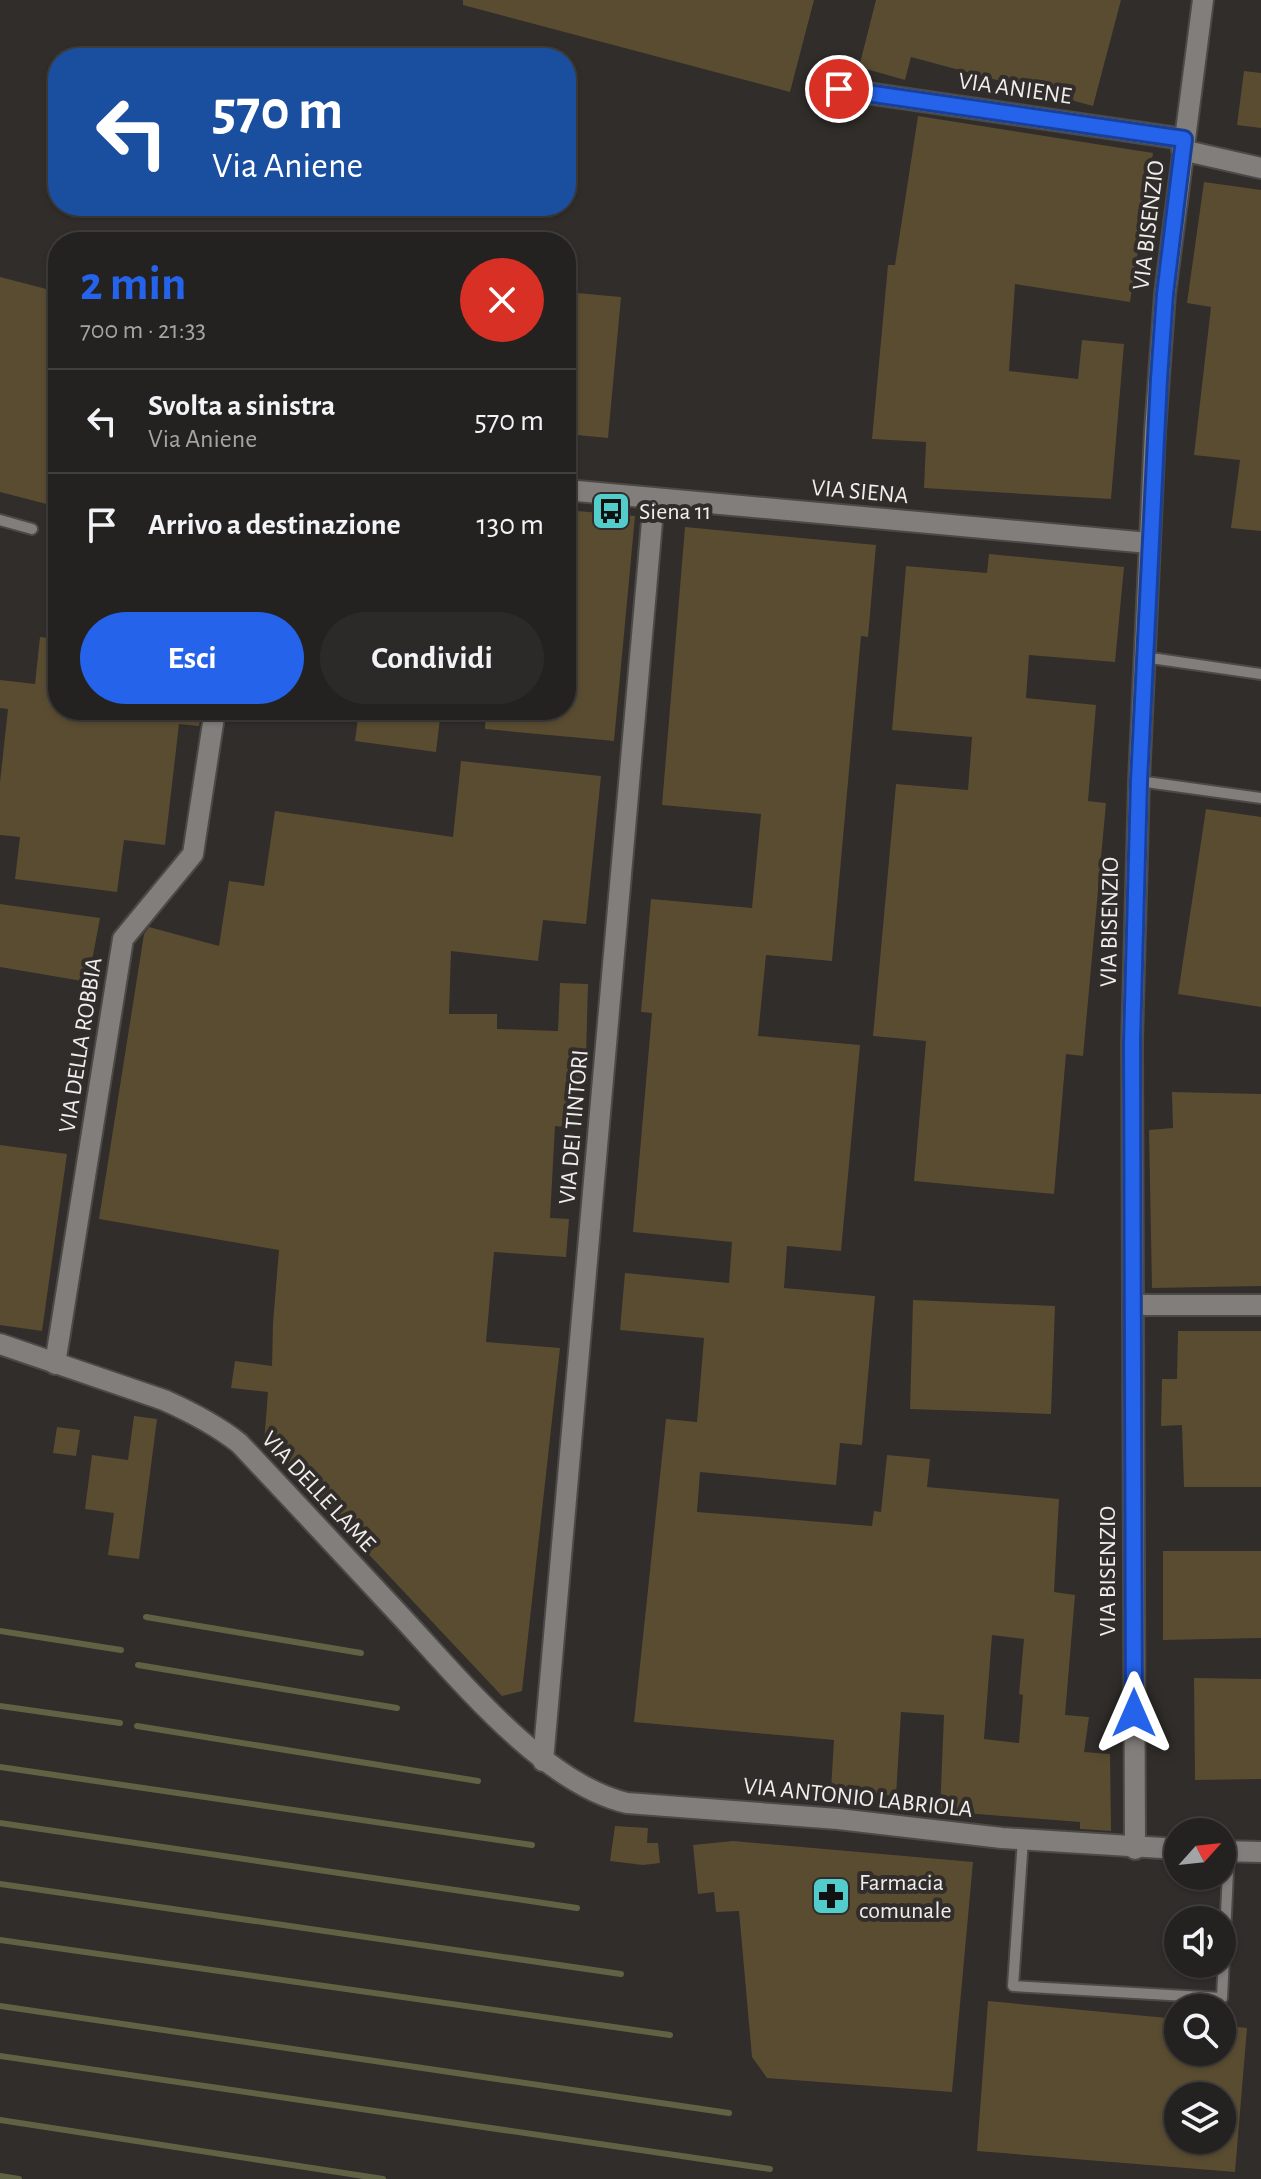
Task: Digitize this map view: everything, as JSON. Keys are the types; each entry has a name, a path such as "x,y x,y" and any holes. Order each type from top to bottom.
{"street":[{"name":"VIA BISENZIO","path":"1135,1849 1132,1042 1139,781 1149,543 1165,294 1203,0"},
{"name":"VIA ANIENE","path":"839,89 1183,144 1261,168"},
{"name":"VIA SIENA","path":"576,491 1149,543"},
{"name":"VIA DEI TINTORI","path":"543,1761 654,499"},
{"name":"VIA DELLA ROBBIA","path":"55,1364 123,939 193,854 213,720"},
{"path":"1133,1303 1261,1305"},
{"name":"VIA DELLE LAME","path":"0,1344 164,1400 209,1422 239,1443 467,1687 543,1761"},
{"name":"VIA ANTONIO LABRIOLA","path":"543,1761 611,1800 627,1803 838,1819 1135,1849 1164,1849"},
{"path":"1236,1851 1261,1852"}],"lane":[{"path":"0,520 32,529"},
{"path":"1144,657 1261,674"},
{"path":"1139,781 1261,798"},
{"path":"1023,1839 1013,1986 1222,1998 1225,1890"}],"building":[{"path":"463,0 814,0 790,92 463,5"},
{"path":"876,0 1121,0 1093,106 911,57 905,80 859,67"},
{"path":"1244,71 1261,73 1261,128 1237,125"},
{"path":"918,116 1153,153 1130,302 1015,284 1009,371 1078,379 1082,340 1124,344 1111,499 924,488 926,442 872,439 888,265 895,265"},
{"path":"1204,182 1261,190 1261,531 1231,528 1240,460 1194,455 1211,307 1187,303"},
{"path":"0,277 48,289 48,504 0,492"},
{"path":"576,293 621,297 608,438 576,435"},
{"path":"576,511 635,516 614,741 485,729 485,720 576,720"},
{"path":"685,527 876,545 868,637 861,636 832,961 766,955 758,1036 860,1045 841,1251 787,1246 784,1288 875,1296 862,1445 840,1443 836,1485 700,1472 697,1512 872,1526 874,1511 881,1512 887,1455 930,1459 927,1487 1059,1499 1054,1592 1075,1595 1065,1715 1089,1717 1084,1752 1110,1754 1111,1831 1080,1829 1080,1822 940,1811 944,1715 901,1712 896,1796 831,1790 834,1740 634,1722 666,1419 697,1422 704,1338 620,1330 625,1273 729,1283 732,1242 633,1232 652,1013 641,1012 651,899 752,908 761,814 662,805","holes":["992,1635 1024,1639 1019,1743 984,1739"]},
{"path":"989,554 1124,567 1115,662 1029,655 1026,698 1096,705 1088,801 1106,803 1083,1056 1066,1054 1054,1194 914,1181 926,1041 873,1036 896,784 968,790 972,737 892,730 906,566 987,573"},
{"path":"40,637 48,638 48,720 200,720 199,726 179,724 165,845 124,840 117,892 15,879 20,837 0,835 0,782 8,709 0,708 0,680 35,684"},
{"path":"358,720 440,720 436,752 355,741"},
{"path":"461,761 601,776 586,924 543,920 538,961 451,951 449,1014 497,1014 497,1029 558,1031 560,983 588,984 584,1129 555,1126 550,1218 569,1219 566,1257 494,1252 486,1342 560,1348 522,1691 502,1696 264,1443 268,1392 231,1388 235,1361 272,1366 279,1250 99,1219 144,934 149,927 219,946 229,881 264,886 275,811 453,837"},
{"path":"1206,809 1261,817 1261,1007 1178,994"},
{"path":"0,904 100,918 88,982 0,967"},
{"path":"1172,1092 1261,1094 1261,1286 1152,1288 1149,1130 1173,1128"},
{"path":"0,1145 67,1154 42,1331 0,1325"},
{"path":"913,1300 1055,1306 1051,1414 910,1409"},
{"path":"1178,1331 1261,1331 1261,1487 1184,1487 1182,1425 1161,1426 1162,1379 1177,1379"},
{"path":"134,1416 157,1419 139,1559 108,1555 114,1513 85,1509 92,1455 128,1460"},
{"path":"57,1427 80,1430 76,1456 53,1453"},
{"path":"1163,1551 1261,1551 1261,1638 1163,1640"},
{"path":"1194,1678 1261,1679 1261,1779 1195,1780"},
{"path":"615,1826 648,1828 647,1843 658,1843 660,1863 643,1865 610,1861"},
{"path":"733,1841 973,1862 952,2092 767,2078 752,2057 739,1911 716,1912 714,1892 698,1894 693,1845"},
{"path":"988,2001 1164,2018 1164,2066 1236,2066 1236,2027 1247,2028 1235,2172 977,2151"}],"waterway":[{"path":"146,1617 361,1653"},
{"path":"0,1631 121,1650"},
{"path":"138,1665 397,1708"},
{"path":"0,1706 120,1723"},
{"path":"137,1726 478,1781"},
{"path":"0,1767 532,1845"},
{"path":"0,1823 577,1908"},
{"path":"0,1884 621,1974"},
{"path":"0,1940 670,2035"},
{"path":"0,2006 729,2113"},
{"path":"0,2056 770,2169"},
{"path":"0,2120 383,2179"},
{"path":"0,2176 19,2179"}],"place":[{"name":"Siena 11","path":"611,511"},
{"name":"Farmacia comunale","path":"831,1896"}],"route":[{"path":"839,89 1184,139 1165,294 1159,379 1139,781 1132,1042 1134,1713"}]}
